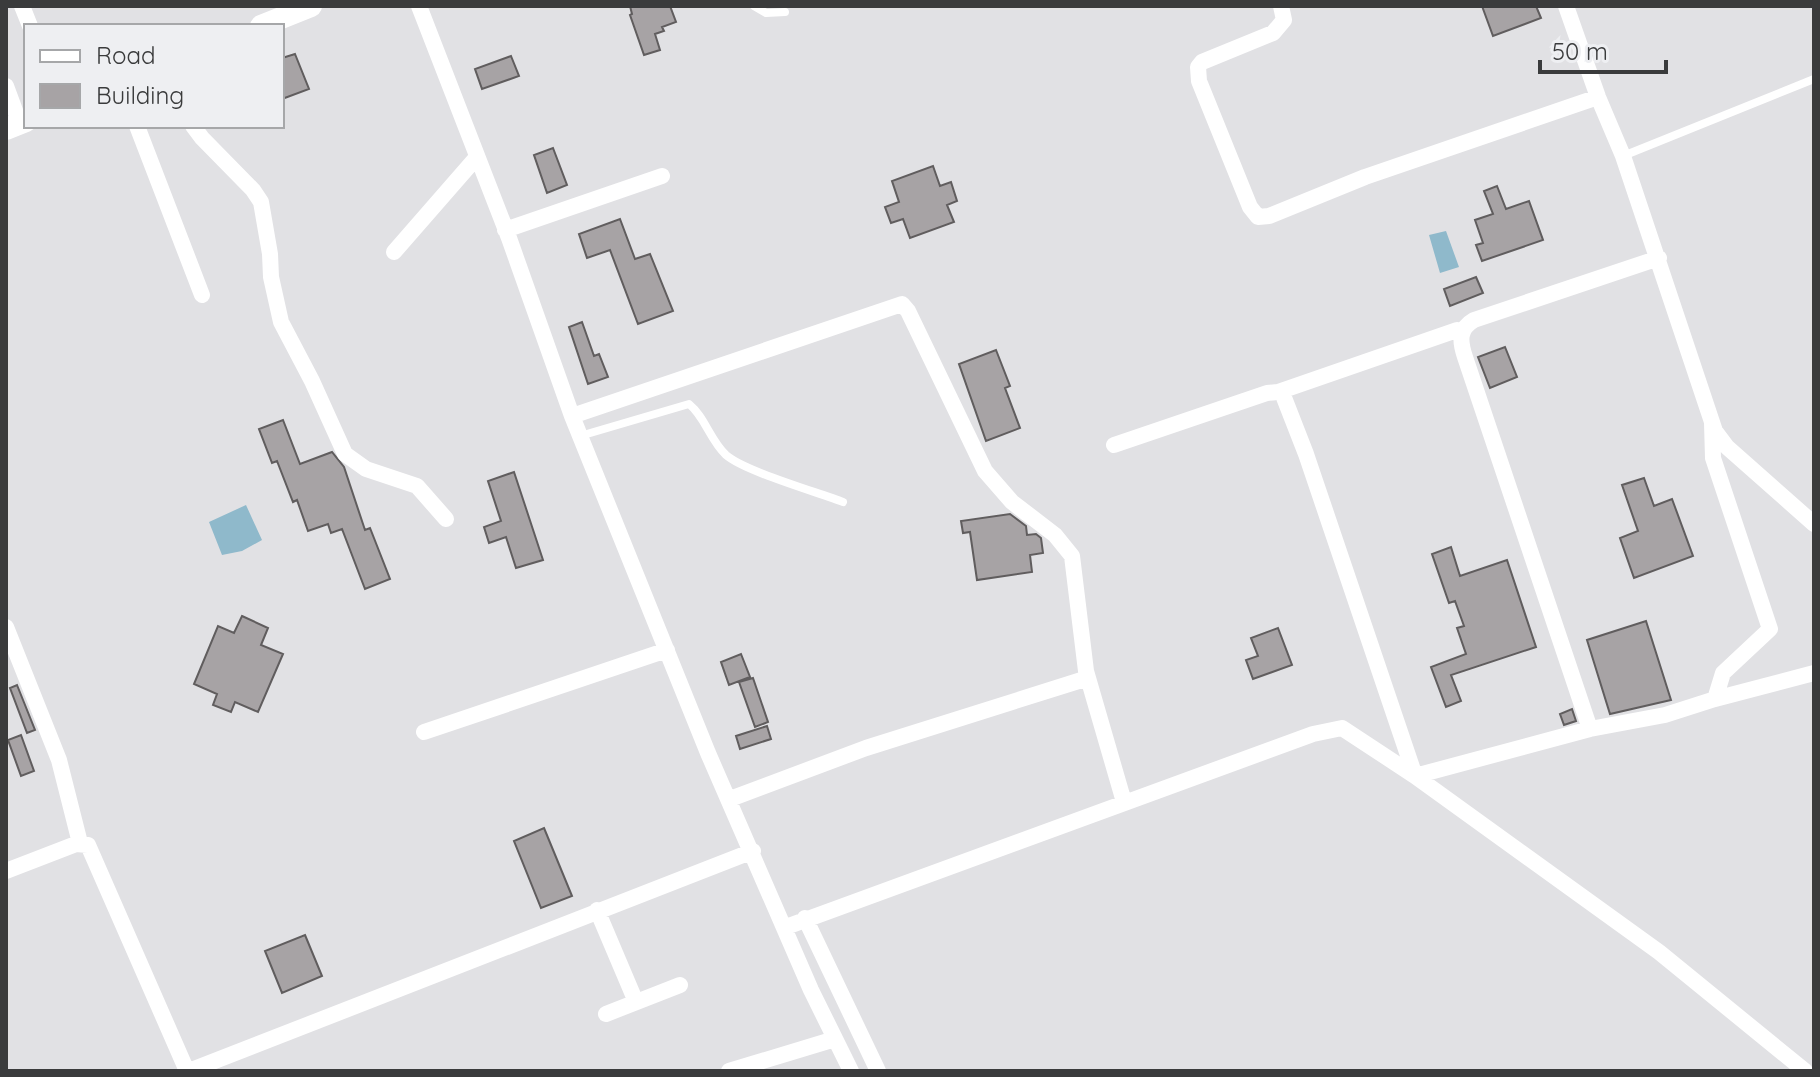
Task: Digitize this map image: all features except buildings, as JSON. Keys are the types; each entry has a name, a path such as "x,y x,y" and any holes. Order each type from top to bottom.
{"street":[{"path":"266,24 311,6"},
{"path":"419,6 580,436 811,990 851,1071"},
{"path":"1281,6 1284,20 1273,33 1202,62 1198,67 1199,81 1250,207 1258,217 1269,216 1365,177 1598,97"},
{"path":"1566,6 1659,258 1712,423 1727,447 1814,524"},
{"path":"6,86 17,125"},
{"path":"138,128 202,295"},
{"path":"194,128 261,202 271,277 281,322 345,454 366,469 417,486 446,519"},
{"path":"394,252 476,158"},
{"path":"505,230 662,176"},
{"path":"1590,729 1465,357 1461,335 1474,320 1659,258"},
{"path":"572,416 902,304 985,471 1012,502 1055,535 1072,556 1088,678 1124,802"},
{"path":"1114,445 1457,330"},
{"path":"1278,392 1288,402 1415,776"},
{"path":"1712,423 1713,458 1770,629 1723,673 1715,699"},
{"path":"6,627 59,760 80,843"},
{"path":"424,732 667,650"},
{"path":"1415,776 1590,729 1665,715 1814,673"},
{"path":"730,799 866,748 1088,678"},
{"path":"786,927 1335,728 1348,731 1415,776 1659,952 1805,1071"},
{"path":"6,871 80,843 88,845 188,1071 753,851"},
{"path":"597,910 636,1002"},
{"path":"805,918 878,1071"},
{"path":"606,1014 680,985"},
{"path":"729,1071 835,1039"}],"lane":[{"path":"754,6 766,13 785,12"},
{"path":"1623,156 1814,79"},
{"path":"580,436 689,404 696,410 714,442 731,459 843,502"}],"water":[{"path":"1446,231 1459,267 1440,273 1429,235"},
{"path":"246,505 262,540 242,551 222,555 209,522"}]}
